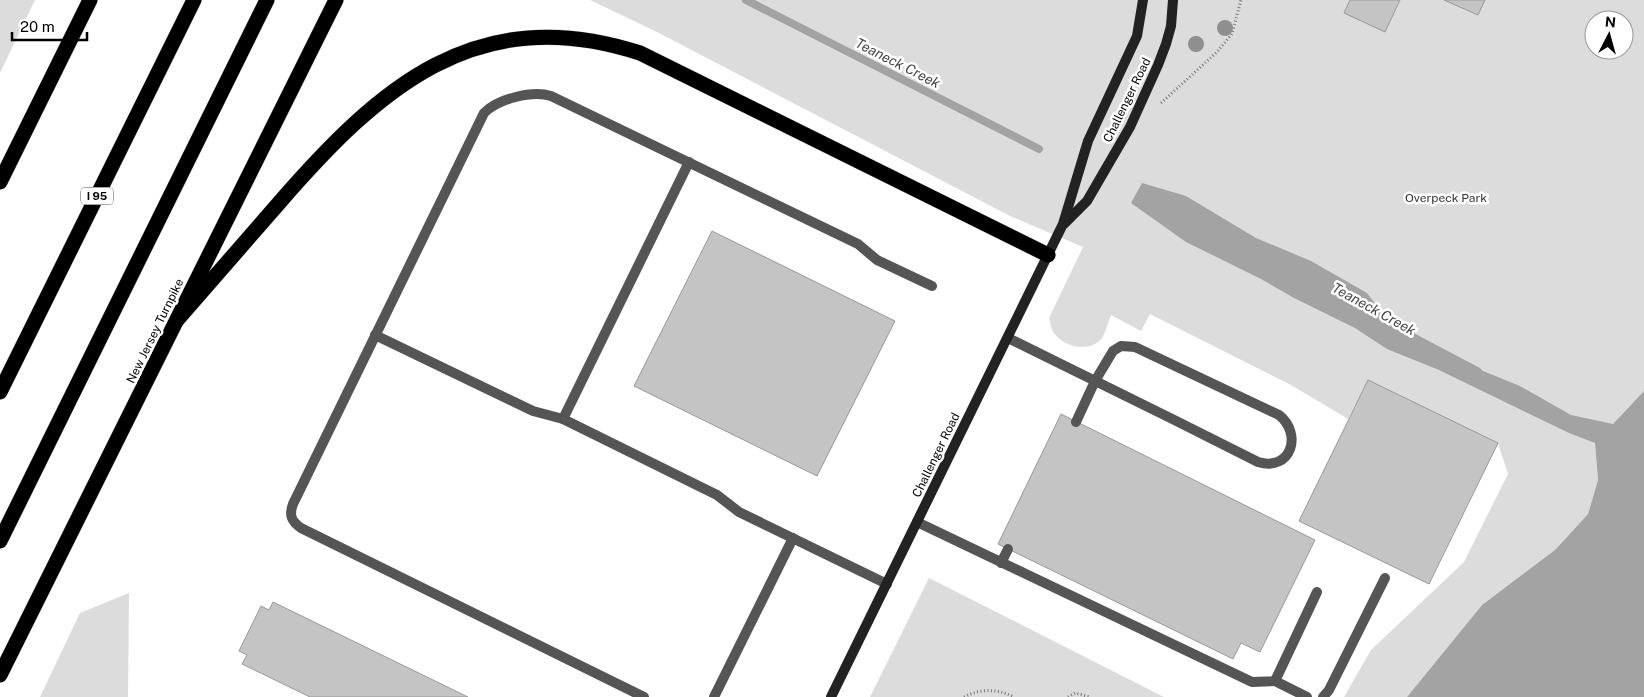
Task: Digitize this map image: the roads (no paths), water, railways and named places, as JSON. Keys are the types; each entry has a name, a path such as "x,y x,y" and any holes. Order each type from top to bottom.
{"highway":[{"path":"0,182 90,0"},
{"name":"I 95","path":"0,392 194,0"},
{"path":"0,541 267,0"},
{"name":"New Jersey Turnpike","path":"0,675 336,0"},
{"path":"177,320 315,161 385,96 424,69 467,50 490,42 539,35 588,38 640,53 1048,255"}],"street":[{"name":"Challenger Road","path":"832,697 1063,224 1088,141 1137,36 1143,0"},
{"name":"Challenger Road","path":"1063,224 1087,201 1130,127 1163,51 1171,26 1172,0"}],"lane":[{"path":"644,697 301,528 293,522 290,513 481,117 489,108 495,105 531,94 544,94 858,244 877,260 932,286"},
{"path":"563,419 689,162"},
{"path":"375,335 533,412 563,419 717,495 739,512 887,584"},
{"path":"1008,338 1095,381 1258,462 1268,465 1274,464 1286,457 1289,450 1291,433 1288,425 1278,415 1135,347 1121,346 1112,351 1095,381 1076,422"},
{"path":"917,522 1231,673 1252,682 1275,680 1307,697"},
{"path":"714,697 792,538"},
{"path":"1001,563 1008,549"},
{"path":"1323,697 1385,578"},
{"path":"1275,680 1317,592"}],"water":[{"path":"1142,183 1186,196 1256,238 1311,261 1367,293 1387,319 1483,371 1520,386 1571,415 1613,424 1644,391 1644,697 1407,697 1482,605 1555,550 1588,514 1598,480 1595,443 1569,433 1439,370 1387,349 1355,328 1186,242 1131,203"}],"waterway":[{"name":"Teaneck Creek","path":"746,0 1039,149"}],"park label":[{"name":"Overpeck Park","path":"1446,198"}]}
